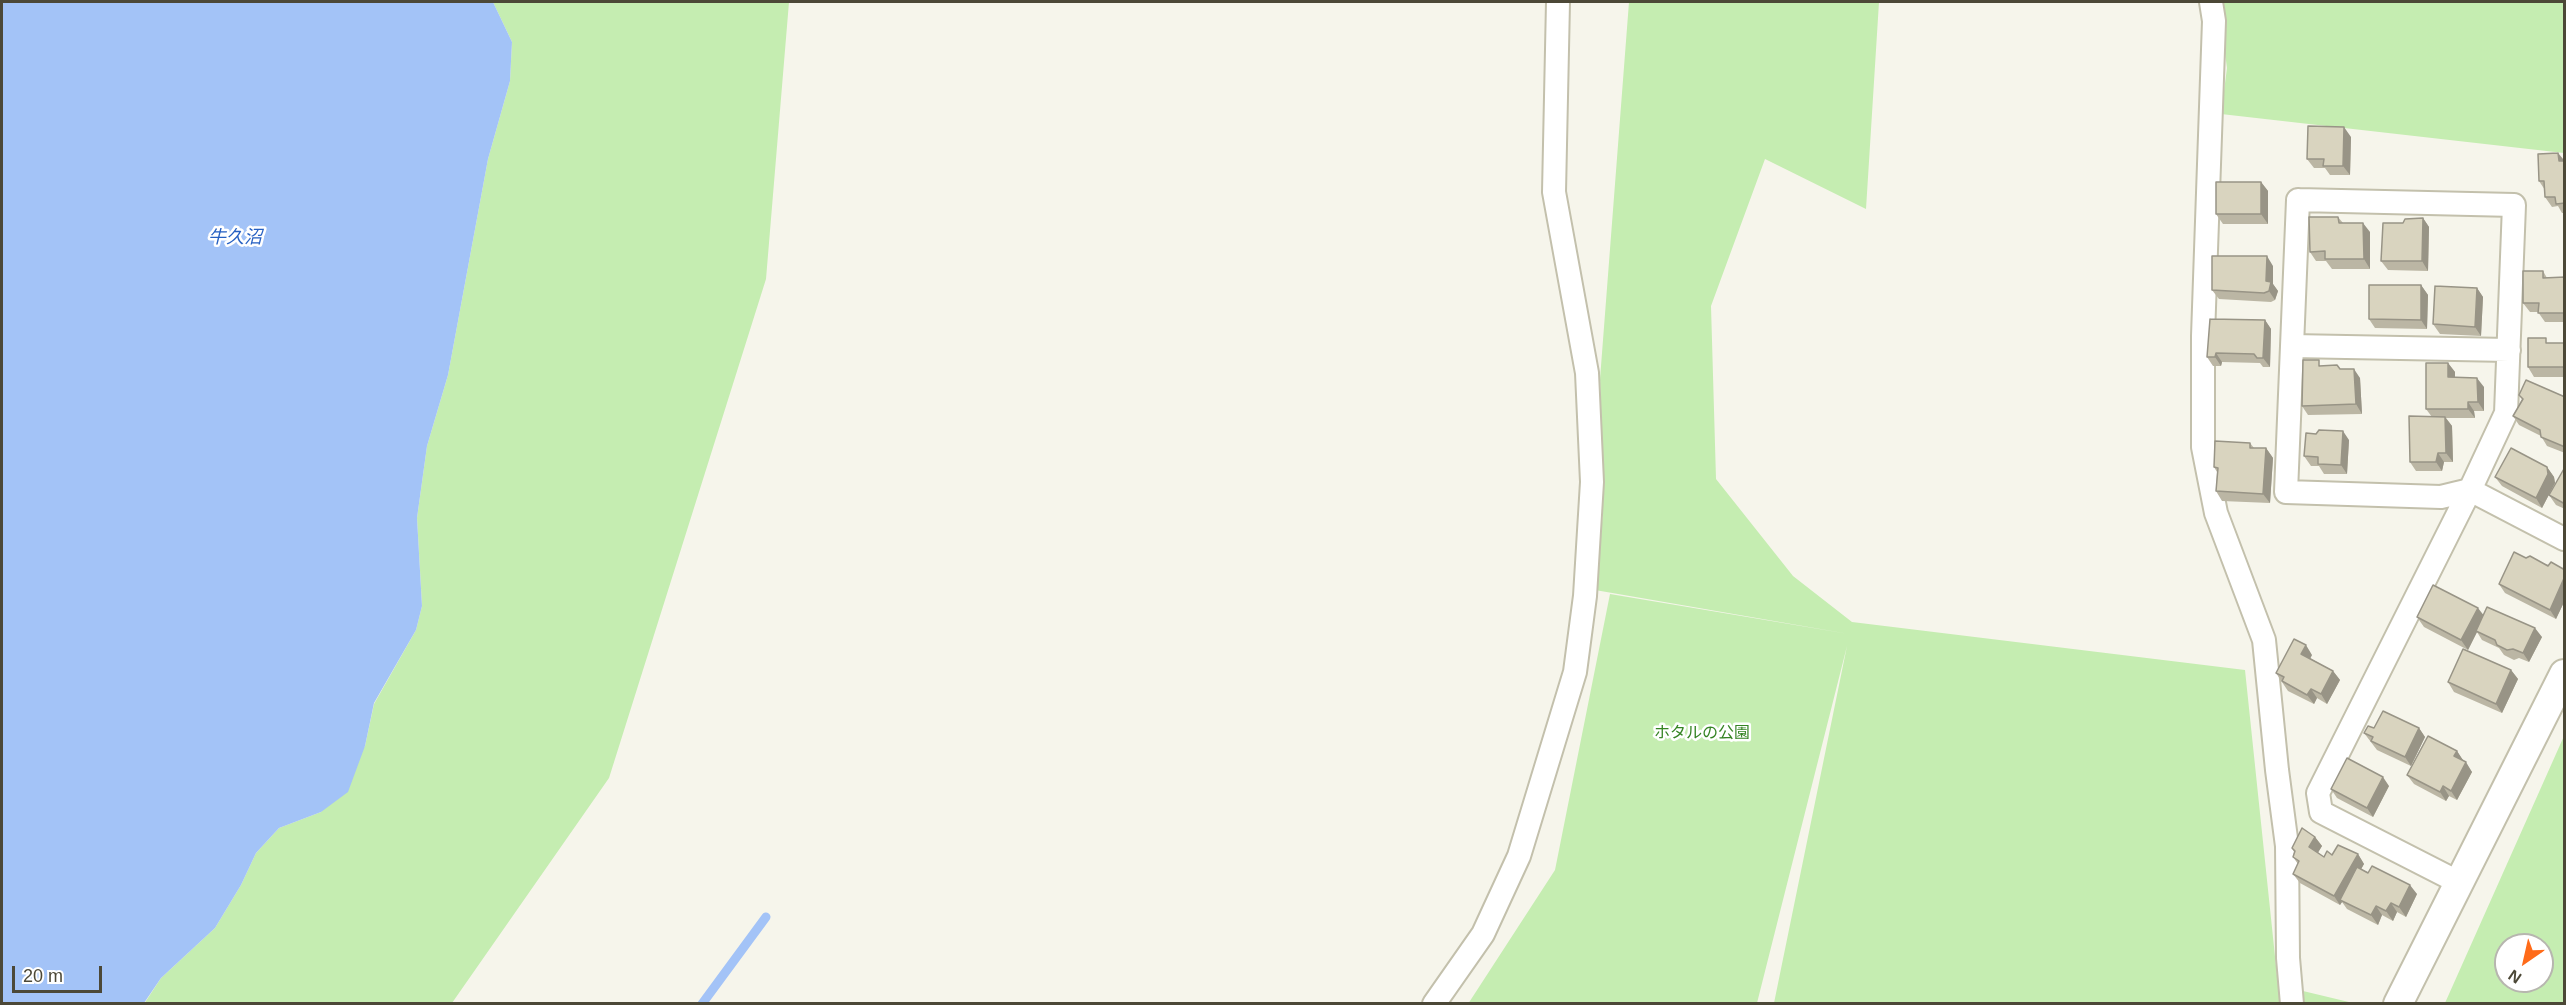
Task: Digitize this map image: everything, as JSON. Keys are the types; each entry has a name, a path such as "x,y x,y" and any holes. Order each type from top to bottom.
{"street":[{"path":"1434,1004 1483,934 1519,856 1575,672 1585,596 1592,482 1587,373 1554,192 1558,2"},
{"path":"2211,2 2214,21 2202,336 2203,447 2216,513 2264,640 2287,846 2288,958 2292,1004"},
{"path":"2460,883 2321,812 2318,793 2470,490 2506,413 2514,205 2298,200 2286,492 2441,497 2470,490 2565,539"},
{"path":"2292,346 2509,350"},
{"path":"2398,1004 2565,674"}],"green space":[{"path":"493,2 789,2 766,279 609,778 452,1003 144,1004 161,978 215,928 241,885 256,853 279,828 321,812 365,746 374,704 416,630 422,606 417,518 427,446 448,375 488,159 510,81 512,42"},
{"name":"ホタルの公園","path":"1629,2 1879,2 1866,209 1765,159 1711,306 1716,479 1793,576 1852,622 2245,670 2278,985 2353,1003 1774,1003 1847,646 1757,1003 1468,1004 1555,870 1610,594 1849,634 1595,590 1603,513 1600,379"},
{"path":"2218,2 2564,2 2564,153 2221,114 2227,68"},
{"path":"2564,736 2564,1003 2445,1003"}],"water":[{"name":"牛久沼","path":"2,2 493,2 512,42 510,81 488,159 448,375 427,446 417,518 422,606 416,630 374,703 365,746 348,792 321,812 279,828 256,853 241,885 215,928 161,978 144,1003 2,1003"}],"building":[{"path":"2308,126 2344,127 2343,166 2323,166 2324,159 2307,159"},
{"path":"2558,153 2559,161 2565,161 2565,203 2556,204 2555,197 2545,197 2544,181 2539,181 2538,154"},
{"path":"2216,182 2261,182 2261,214 2216,214"},
{"path":"2309,217 2338,217 2339,223 2363,223 2364,259 2325,259 2325,251 2310,252"},
{"path":"2423,218 2422,261 2381,261 2383,223 2403,223 2405,219"},
{"path":"2212,256 2267,256 2266,281 2271,282 2269,291 2264,293 2212,290"},
{"path":"2523,271 2543,271 2543,278 2565,277 2565,313 2538,313 2539,303 2523,303"},
{"path":"2369,285 2421,285 2421,320 2369,319"},
{"path":"2435,286 2477,288 2475,327 2433,324"},
{"path":"2210,319 2265,320 2263,358 2257,358 2254,354 2216,353 2215,357 2207,357"},
{"path":"2528,338 2546,338 2546,343 2565,343 2565,367 2528,367"},
{"path":"2303,360 2319,360 2319,366 2337,365 2340,369 2354,369 2356,404 2302,406"},
{"path":"2426,363 2448,363 2448,377 2477,378 2478,402 2468,402 2468,409 2426,409"},
{"path":"2526,380 2565,397 2565,447 2541,437 2540,430 2513,416 2523,399 2519,395"},
{"path":"2409,416 2445,417 2446,453 2438,453 2436,462 2410,462"},
{"path":"2319,430 2343,431 2341,465 2318,464 2318,457 2304,456 2306,433 2316,434"},
{"path":"2215,441 2250,443 2250,448 2266,448 2263,494 2216,491 2218,468 2214,467"},
{"path":"2511,448 2547,467 2548,474 2536,498 2495,477"},
{"path":"2565,467 2565,504 2549,495"},
{"path":"2514,552 2526,558 2530,556 2548,566 2551,562 2565,570 2565,576 2550,610 2499,584"},
{"path":"2433,585 2478,608 2461,640 2417,617"},
{"path":"2487,607 2535,628 2523,653 2513,649 2507,650 2497,645 2495,640 2476,631"},
{"path":"2294,639 2306,645 2301,654 2333,671 2321,694 2311,689 2307,695 2282,681 2284,677 2276,673"},
{"path":"2463,649 2511,670 2496,704 2448,682"},
{"path":"2383,711 2419,728 2405,757 2371,741 2373,737 2364,733 2368,726 2374,728"},
{"path":"2428,736 2457,751 2454,756 2466,762 2451,791 2443,786 2440,792 2407,775"},
{"path":"2347,758 2383,777 2367,808 2331,789"},
{"path":"2302,828 2315,837 2309,847 2324,857 2327,851 2332,855 2338,845 2358,854 2334,896 2293,874 2299,861 2293,857 2295,851 2292,848"},
{"path":"2372,866 2410,885 2399,907 2391,903 2386,911 2376,906 2371,915 2340,900 2357,867 2368,873"}],"waterway":[{"path":"702,1004 766,917"}]}
